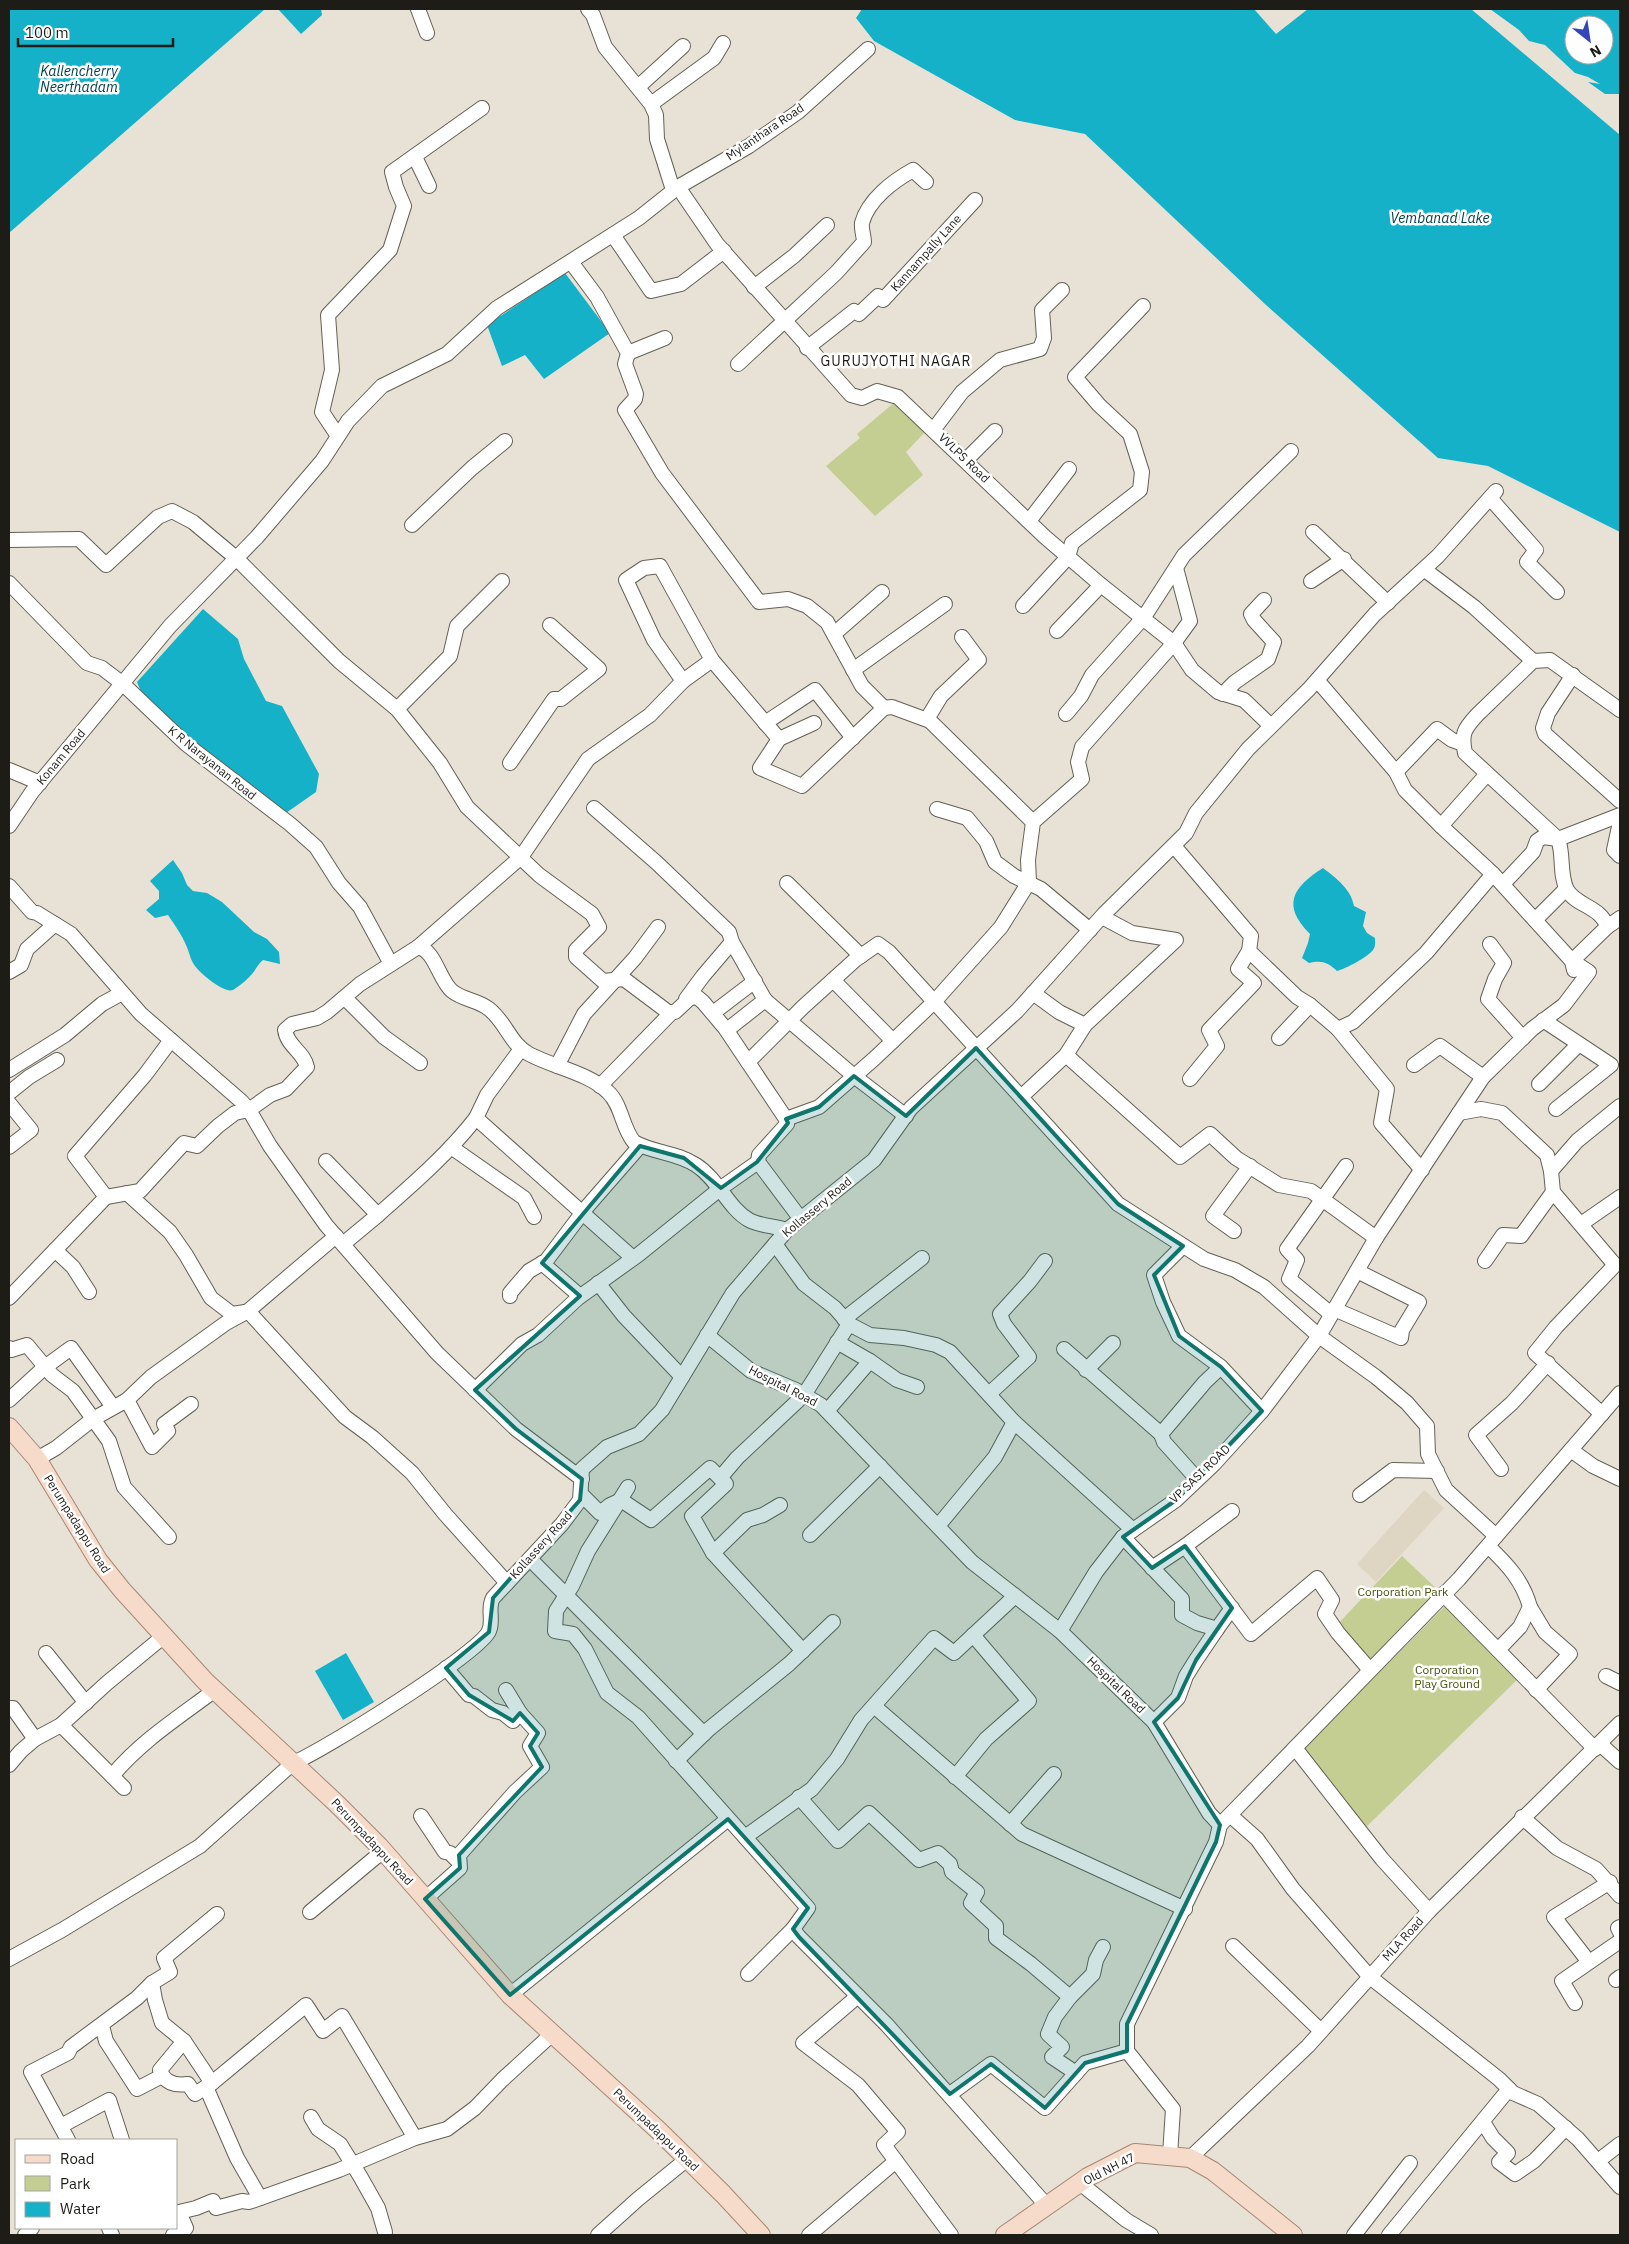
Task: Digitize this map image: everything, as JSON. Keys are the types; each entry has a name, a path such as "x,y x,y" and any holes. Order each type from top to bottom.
{"main road":[{"name":"Perumpadappu Road","path":"9,1427 37,1459 98,1560 122,1590 164,1636 215,1690 336,1803 383,1851 510,1995 551,2035 592,2068 722,2194 760,2235"},
{"name":"Old NH 47","path":"1005,2235 1080,2183 1135,2153 1190,2158 1213,2171 1292,2235"}],"street":[{"path":"418,9 427,33"},
{"path":"588,9 593,15 605,46 651,104 714,58 723,43"},
{"path":"638,87 683,46"},
{"name":"Mylanthara Road","path":"338,436 348,421 382,386 447,354 497,308 639,218 676,189 749,146 798,112 868,49"},
{"name":"VVLPS Road","path":"651,104 656,115 657,139 676,189 724,251 783,321 850,395 862,398 878,391 898,398 934,429 1068,557 1101,586 1174,643 1192,670 1218,692 1244,700 1271,726"},
{"path":"338,436 322,412 332,370 328,315 390,250 393,234 404,206 392,172 482,108"},
{"path":"415,157 429,186"},
{"path":"738,364 836,273 864,242 862,224 872,203 897,179 913,170 926,182"},
{"name":"Kannampally Lane","path":"807,348 854,311 859,314 878,296 883,300 975,200"},
{"path":"754,286 794,256 827,225"},
{"path":"613,235 651,291 681,284 724,251"},
{"path":"571,262 597,297 628,353 625,364 636,394 635,399 625,410 662,472 759,602 788,598 807,606 827,622 862,686 884,708"},
{"path":"934,429 962,392 1000,360 1040,349 1044,338 1042,310 1062,290"},
{"path":"1023,606 1068,557 1072,544 1140,490 1142,472 1130,434 1099,405 1075,377 1143,306"},
{"path":"628,353 665,338"},
{"path":"966,460 995,431"},
{"name":"Konam Road","path":"9,826 40,783 170,626 257,537 322,461 338,436"},
{"path":"412,526 472,468 505,441"},
{"path":"1066,714 1081,696 1092,676 1144,618 1184,555 1291,450"},
{"path":"1029,521 1069,469"},
{"name":"Kollassery Road","path":"9,1959 62,1930 200,1846 293,1763 307,1757 352,1730 464,1656 489,1632 490,1604 562,1524 580,1500 582,1469 607,1447 639,1434 662,1410 733,1293 787,1230 874,1160 911,1108 1033,993 1102,916 1174,846 1186,833 1196,813 1230,770 1317,680 1376,614 1424,570 1493,494 1536,550 1527,562 1556,592"},
{"path":"9,540 79,539 106,565 158,517 172,511 193,522 236,558 339,661 397,710 436,756 459,790 467,807 539,875 592,914 599,927 574,953 576,957 603,980 624,979 631,982 671,1013"},
{"path":"1313,532 1344,559 1388,603"},
{"path":"1311,581 1344,559"},
{"path":"684,681 654,640 626,580 644,568 660,566 712,660 779,739"},
{"path":"786,1119 819,1106 894,1041 934,1002 1001,927 1029,882 1028,860 1033,822 1082,779 1078,762 1082,747 1174,643 1190,621 1176,568"},
{"path":"1424,570 1474,607 1533,662"},
{"path":"397,710 450,656 457,626 502,581"},
{"name":"K R Narayanan Road","path":"9,583 87,663 102,668 186,744 290,824 316,847 339,883 360,907 391,964"},
{"path":"1057,631 1101,586"},
{"path":"834,634 882,592"},
{"path":"1223,694 1235,682 1268,659 1274,642 1251,614 1264,600"},
{"path":"853,670 945,604"},
{"path":"510,763 554,699 561,699 599,669 550,625"},
{"path":"926,719 941,696 979,660 962,637"},
{"path":"9,1298 106,1197 140,1191 184,1143 197,1146 234,1113 250,1110 270,1095 286,1089 307,1067 306,1061 285,1035 285,1030 292,1024 317,1018 360,984 418,948 521,857 588,759 650,715 684,681 712,660"},
{"path":"1607,927 1606,922 1598,913 1566,890 1561,858 1562,849 1558,839 1486,774 1465,752 1462,737 1469,724 1533,662 1550,660 1620,710"},
{"path":"1573,675 1548,712 1542,728 1545,734 1620,801"},
{"path":"1317,680 1396,772 1405,790 1498,879 1572,961 1607,927 1620,918"},
{"path":"765,723 815,690 853,738"},
{"path":"814,723 779,739 760,768 802,786 884,708 892,707 926,719 1033,822"},
{"path":"1396,772 1437,729 1452,740 1464,744"},
{"path":"9,770 40,783"},
{"path":"1441,826 1486,774"},
{"path":"594,808 729,932 732,942 766,1000 854,1076 906,1116"},
{"path":"937,809 967,818 986,841 995,862 1014,876 1041,889 1090,930"},
{"path":"1338,1029 1353,1022 1426,953 1498,879 1534,852 1536,841 1543,837 1558,839 1620,815"},
{"path":"1620,822 1614,850 1620,856"},
{"path":"1174,846 1251,936 1249,951 1238,969 1254,983 1209,1030 1216,1046 1190,1079"},
{"path":"787,883 861,956"},
{"path":"9,886 32,912 37,913 71,934 141,1014 250,1110 270,1146 340,1240 437,1353 516,1429 582,1479"},
{"path":"1535,920 1566,890"},
{"path":"1021,1097 1066,1055 1085,1025 1176,940 1132,933 1102,916"},
{"path":"9,972 21,965 27,949 56,924"},
{"path":"557,1066 584,1014 635,958 658,927"},
{"path":"600,1086 686,999 732,942"},
{"path":"748,1062 833,980 878,944 934,1002 1118,1204 1204,1260 1235,1270 1264,1287 1319,1336 1376,1376 1407,1403 1427,1426 1428,1454 1446,1490 1492,1541 1526,1592 1530,1607 1545,1632 1570,1654 1536,1690"},
{"path":"1490,944 1504,964 1495,980 1488,999 1523,1038"},
{"path":"418,948 424,948 439,974 460,997 489,1008 499,1018 520,1049 600,1086 614,1099 630,1137 640,1146 684,1158 697,1165 721,1188 744,1216 752,1221 787,1230"},
{"path":"1249,951 1297,997 1310,1005 1338,1029 1387,1089 1381,1123 1422,1170"},
{"name":"VP SASI ROAD","path":"1060,1631 1096,1572 1128,1534 1176,1500 1262,1411 1319,1336 1376,1238 1483,1077 1543,1020 1564,1005 1589,972 1572,961"},
{"path":"833,980 894,1041"},
{"path":"713,1013 755,982"},
{"path":"9,1070 65,1035 102,1004 122,993"},
{"path":"1033,993 1059,1012 1085,1025"},
{"path":"475,1390 522,1344 538,1336 580,1296 633,1258 721,1188 758,1162 761,1153 787,1124 786,1119 748,1062 713,1013 700,999 692,997 686,999"},
{"path":"344,998 384,1037 420,1063"},
{"path":"726,1030 766,1000"},
{"path":"1279,1038 1310,1005"},
{"path":"1543,1020 1611,1065 1556,1109"},
{"path":"106,1197 75,1156 145,1075 171,1040"},
{"path":"1539,1084 1579,1044"},
{"path":"1414,1065 1440,1046 1483,1077"},
{"path":"37,1459 56,1448 93,1419 127,1400 158,1372 226,1323 248,1311 340,1240 378,1215 446,1154 476,1118 487,1095 513,1062 520,1049"},
{"path":"1066,1055 1180,1157 1210,1134 1236,1158 1279,1185 1311,1191 1376,1238"},
{"path":"9,1093 29,1077 57,1060"},
{"path":"9,1103 31,1130 9,1147"},
{"path":"1550,1171 1577,1142 1620,1106"},
{"path":"1459,1113 1481,1110 1502,1113 1547,1155 1553,1192 1617,1262 1556,1326 1535,1353 1602,1414"},
{"path":"476,1118 633,1258"},
{"path":"510,1296 510,1293 529,1271 542,1263 640,1146"},
{"path":"451,1147 524,1198 534,1217"},
{"path":"326,1161 378,1215"},
{"path":"758,1162 800,1218"},
{"path":"1234,1231 1213,1216 1250,1166"},
{"path":"1346,1166 1321,1198 1287,1249 1297,1260 1289,1280 1332,1312 1401,1338 1402,1330 1420,1302 1357,1271"},
{"path":"1485,1261 1503,1235 1521,1236 1553,1192"},
{"path":"127,1193 170,1232 186,1255 210,1298 232,1314 248,1311"},
{"path":"1581,1224 1620,1196"},
{"path":"775,1244 804,1284 835,1308 847,1322 870,1335 904,1338 936,1345 950,1352 1014,1422 1128,1534 1152,1568 1182,1599 1182,1615 1197,1623 1218,1629"},
{"path":"1183,1246 1154,1275 1163,1302 1179,1336 1221,1367 1262,1411"},
{"path":"55,1250 73,1267 89,1292"},
{"path":"720,1478 737,1458 804,1395 837,1342 847,1322 922,1258"},
{"path":"989,1394 1029,1357 1004,1324 1000,1314 1030,1281 1045,1261"},
{"path":"542,1263 580,1296"},
{"path":"598,1283 624,1316 682,1377"},
{"path":"248,1311 345,1417 372,1437 412,1473 445,1514 507,1583"},
{"name":"Hospital Road","path":"707,1335 751,1371 804,1395 821,1405 972,1562 1060,1631 1154,1722 1209,1813 1220,1826"},
{"path":"837,1342 870,1361 897,1380 916,1387"},
{"path":"1086,1370 1113,1343"},
{"path":"9,1348 11,1350 27,1345 45,1367 73,1391 109,1441 124,1487 169,1537"},
{"path":"9,1400 45,1367 72,1348 114,1407"},
{"path":"1064,1349 1160,1434 1164,1442 1197,1479"},
{"path":"827,1411 870,1361"},
{"path":"1501,1469 1476,1435 1512,1403 1548,1363"},
{"path":"1160,1434 1205,1382 1221,1367"},
{"path":"1170,2155 1173,2109 1127,2051 1127,2024 1185,1909 1216,1842 1220,1826 1492,1541 1620,1393"},
{"path":"127,1400 152,1447 168,1431 164,1424 191,1404"},
{"path":"938,1526 995,1457 1014,1422"},
{"path":"1571,1450 1593,1466 1620,1479"},
{"path":"810,1535 880,1466"},
{"path":"621,1500 652,1520 710,1468 726,1484 692,1516 713,1553 803,1651"},
{"path":"1360,1495 1392,1470 1437,1472"},
{"path":"628,1487 588,1551 572,1586 556,1611 555,1631 573,1634 585,1649 607,1693 638,1717 808,1908 793,1929 748,1974"},
{"path":"581,1494 600,1513 610,1505 621,1500"},
{"path":"713,1553 747,1520 780,1505"},
{"path":"1152,1568 1232,1511"},
{"path":"1185,1546 1252,1634 1317,1578 1332,1600 1325,1614 1338,1633 1370,1670"},
{"path":"530,1559 704,1734"},
{"path":"1443,1594 1536,1690 1597,1747 1620,1762"},
{"path":"745,1837 812,1789 861,1720 934,1638 954,1653 1015,1596"},
{"path":"1498,1650 1520,1627 1530,1607"},
{"path":"1154,1722 1178,1698 1191,1668 1232,1608"},
{"path":"676,1761 704,1734 803,1651 833,1622"},
{"path":"956,1777 986,1739 1029,1701 973,1635"},
{"path":"9,1765 21,1751 60,1725 164,1636"},
{"path":"46,1653 86,1703"},
{"path":"446,1668 469,1695 474,1696 492,1710 503,1713 513,1721 520,1713"},
{"path":"1606,1676 1620,1683"},
{"path":"112,1776 124,1762 151,1738 215,1690"},
{"path":"425,1899 460,1868 459,1855 515,1792 542,1767 530,1746 538,1733 520,1713 506,1690"},
{"path":"874,1706 1022,1834 1185,1909"},
{"path":"9,1708 13,1708 35,1740"},
{"name":"MLA Road","path":"1190,2158 1256,2097 1321,2031 1429,1911 1522,1817 1620,1723"},
{"path":"60,1725 124,1788"},
{"path":"1295,1748 1382,1859 1429,1911"},
{"path":"1010,1824 1054,1774"},
{"path":"799,1797 838,1841 869,1813 919,1860 938,1853 950,1864 952,1872 977,1892 971,1903 996,1926 996,1938 1070,1996"},
{"path":"1230,1814 1256,1839 1293,1889 1370,1977 1500,2079 1512,2093 1538,2104 1566,2128 1620,2187"},
{"path":"421,1816 445,1852 450,1853 459,1862"},
{"path":"1522,1817 1557,1848 1596,1869 1610,1882 1620,1896"},
{"path":"510,1995 728,1819"},
{"path":"310,1912 383,1851"},
{"path":"1590,1962 1554,1917 1610,1882"},
{"path":"68,2139 31,2072 68,2053 71,2047 102,2026 137,1998 152,1983 170,1972 164,1958 216,1914"},
{"path":"1620,1927 1618,1928 1620,1932"},
{"path":"793,1929 887,2025 950,2094 1047,2206"},
{"path":"1575,2003 1562,1981 1620,1941"},
{"path":"1233,1946 1321,2031"},
{"path":"1076,2073 1052,2057 1062,2048 1048,2034 1055,2017 1070,1996 1093,1974 1096,1960 1103,1947"},
{"path":"152,1983 154,2000 162,2023 184,2040 209,2085 237,2158 260,2198"},
{"path":"858,1996 804,2043 858,2085 898,2132 884,2145 951,2235"},
{"path":"184,2040 165,2061 160,2070 162,2076 167,2081 177,2085 188,2084 196,2094 306,2005 323,2031 342,2016 415,2138"},
{"path":"102,2026 106,2041 137,2089 162,2076"},
{"path":"173,2235 186,2228 179,2212 196,2208 213,2200 216,2208 242,2201 249,2202 352,2165 415,2138 447,2129 475,2108 551,2035"},
{"path":"950,2094 991,2064 1046,2108 1085,2063 1127,2051"},
{"path":"1389,2235 1509,2089"},
{"path":"61,2126 109,2100 122,2139"},
{"path":"311,2117 318,2129 340,2144 368,2188 378,2208 385,2232"},
{"path":"1483,2122 1493,2138 1508,2153 1499,2162 1515,2174 1534,2161 1566,2128"},
{"path":"1598,2161 1620,2144"},
{"path":"598,2235 686,2160"},
{"path":"809,2235 896,2161"},
{"path":"1361,2233 1410,2163"},
{"path":"1080,2183 1126,2220 1150,2235"}],"highlighted area":[{"path":"976,1048 1118,1204 1183,1246 1154,1275 1179,1336 1221,1367 1262,1411 1176,1500 1123,1537 1152,1568 1185,1546 1232,1608 1196,1660 1178,1698 1154,1722 1220,1825 1216,1842 1127,2024 1127,2051 1085,2063 1045,2108 991,2064 950,2094 799,1937 793,1929 808,1908 728,1819 510,1995 425,1899 460,1868 459,1855 542,1767 530,1746 538,1733 520,1713 513,1721 469,1695 446,1668 489,1632 493,1598 580,1500 582,1479 516,1429 475,1390 580,1296 542,1263 640,1146 684,1158 721,1188 757,1162 788,1123 786,1119 819,1107 854,1076 906,1116"}],"shaded area":[{"path":"1424,1490 1444,1508 1376,1582 1357,1564"}],"green space":[{"path":"895,402 925,432 906,452 923,475 875,516 826,466 860,438 857,434"},
{"name":"Corporation Park","path":"1402,1556 1440,1592 1366,1666 1335,1627"},
{"name":"Corporation Play Ground","path":"1447,1604 1519,1678 1363,1830 1298,1754"}],"water":[{"name":"Kallencherry Neerthadam","path":"9,9 265,9 9,233"},
{"path":"278,9 321,9 322,15 301,34"},
{"name":"Vembanad Lake","path":"862,9 1254,9 1276,34 1308,9 1471,9 1620,135 1620,532 1488,466 1438,458 1265,304 1085,134 1015,120 874,41 856,18"},
{"path":"1490,9 1620,9 1620,94 1605,94 1588,82 1600,84 1588,77 1575,73 1566,65 1614,65 1614,15 1564,15 1564,63 1545,45 1529,41 1519,30"},
{"path":"565,273 610,333 544,379 525,355 502,366 487,325"},
{"path":"203,609 238,639 244,659 266,701 282,706 319,774 316,792 283,815 144,699 137,682"},
{"path":"173,860 182,873 187,885 193,891 207,893 222,902 254,932 267,939 279,952 280,964 263,960 249,977 233,990 224,989 217,985 200,971 193,963 182,937 168,915 155,918 146,910 159,899 159,891 150,881"},
{"path":"1323,868 1346,889 1354,906 1366,912 1363,926 1367,933 1375,938 1375,947 1370,953 1337,971 1324,962 1309,963 1302,958 1310,934 1301,924 1293,905 1294,897 1304,882"},
{"path":"346,1653 374,1702 343,1720 315,1671"}],"district":[{"name":"GURUJYOTHI NAGAR","path":"896,361"}]}
